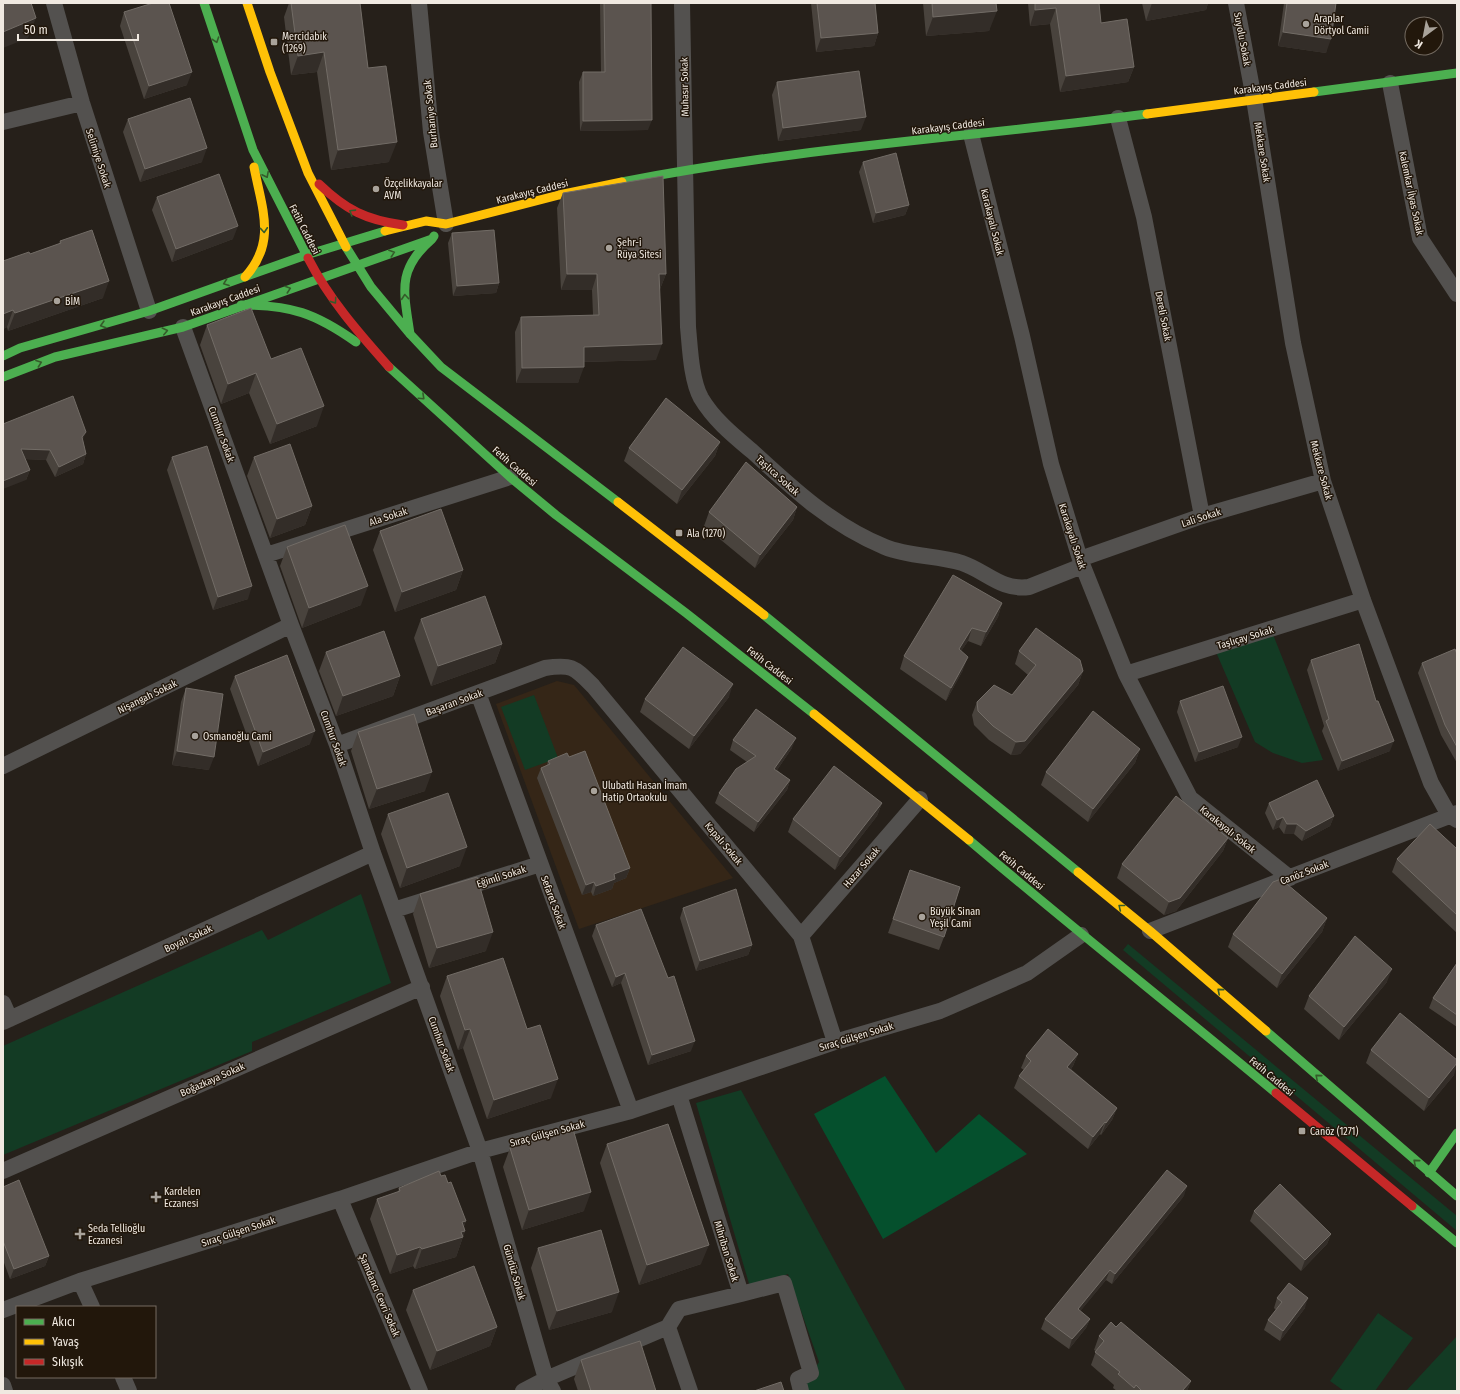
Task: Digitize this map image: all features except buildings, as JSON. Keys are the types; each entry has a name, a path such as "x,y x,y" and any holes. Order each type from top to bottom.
{"main road":[{"name":"Fetih Caddesi","path":"204,3 253,150 306,255 318,278 347,320 390,368 510,477 587,540 686,613 920,799 1081,935 1118,962 1457,1243"},
{"path":"247,3 270,72 308,173 342,243 356,266 411,335 441,367 732,589 1150,931 1457,1196"},
{"name":"Karakayış Caddesi","path":"3,356 20,348 149,311 306,255 403,225 426,221 446,224 559,195 685,170 971,134 1118,118 1457,73"},
{"path":"245,277 259,262 265,245 264,222 254,168 253,150"},
{"path":"308,173 340,203 361,217 374,221 403,225"},
{"name":"Karakayış Caddesi","path":"3,377 55,357 183,327 241,305 432,239 446,224"},
{"path":"411,335 405,297 407,273 412,260 432,239"},
{"path":"241,305 272,305 295,309 314,316 332,325 390,368"},
{"path":"1429,1173 1457,1133"}],"street":[{"name":"Selimiye Sokak","path":"54,3 82,103 149,311"},
{"name":"Burhaniye Sokak","path":"419,3 431,132 446,224"},
{"name":"Muhasır Sokak","path":"682,3 685,170"},
{"name":"Suyolu Sokak","path":"1236,3 1254,99"},
{"name":"Kalemkar İlyas Sokak","path":"1390,83 1420,238 1457,294"},
{"name":"Mekkare Sokak","path":"1254,99 1293,343 1323,481 1363,600 1431,782 1454,816"},
{"path":"3,122 82,103"},
{"name":"Dereli Sokak","path":"1118,118 1144,217 1202,516"},
{"name":"Karakayalı Sokak","path":"971,134 1022,336 1051,464 1081,562 1126,674 1190,798 1290,878"},
{"name":"Taşlıca Sokak","path":"685,170 688,327 692,363 700,396 716,418 801,496 826,515 886,548 961,563 1000,584 1020,588 1029,586 1081,562"},
{"name":"Cumhur Sokak","path":"183,327 291,625 337,745 373,853 480,1151"},
{"name":"Ala Sokak","path":"266,555 510,477"},
{"name":"Lali Sokak","path":"1081,562 1202,516 1323,481"},
{"name":"Taşlıçay Sokak","path":"1126,674 1363,600"},
{"name":"Nişangah Sokak","path":"3,766 291,625"},
{"name":"Başaran Sokak","path":"337,745 546,668 560,666 573,667"},
{"name":"Kapalı Sokak","path":"573,667 593,686 801,936 835,1042"},
{"name":"Sefaret Sokak","path":"478,693 631,1110"},
{"name":"Hazar Sokak","path":"801,936 920,799"},
{"name":"Canöz Sokak","path":"1150,931 1454,816"},
{"name":"Boyalı Sokak","path":"7,1021 373,853"},
{"name":"Eğimli Sokak","path":"394,910 540,864"},
{"name":"Sıraç Gülşen Sokak","path":"3,1310 80,1281 340,1199 480,1151 679,1096 835,1042 940,1011 1002,986 1039,965 1081,935"},
{"name":"Boğazkaya Sokak","path":"3,1171 422,987"},
{"path":"3,1003 7,1021"},
{"name":"Mihriban Sokak","path":"679,1096 741,1294 784,1283 811,1373 798,1379 801,1391"},
{"name":"Gündüz Sokak","path":"480,1151 549,1385"},
{"name":"Şamdancı Cevri Sokak","path":"340,1199 420,1391"},
{"path":"80,1281 92,1306"},
{"path":"523,1391 549,1385 668,1327 679,1309 741,1294"},
{"path":"668,1327 690,1391"},
{"path":"123,1378 129,1391"},
{"path":"3,1385 5,1391"}],"shaded area":[{"name":"Ulubatlı Hasan İmam Hatip Ortaokulu","path":"557,681 574,685 733,878 579,929 496,704"}],"green space":[{"path":"1272,632 1323,760 1302,763 1273,753 1255,742 1216,652"},
{"path":"534,695 558,758 525,770 501,707"},
{"path":"361,894 391,983 252,1042 252,1051 3,1155 3,1046 262,930 268,940"},
{"path":"1128,944 1457,1216 1457,1231 1123,950"},
{"path":"885,1076 936,1153 979,1114 1027,1154 883,1239 814,1114"},
{"path":"741,1090 906,1391 805,1391 804,1387 819,1362 788,1274 750,1287 696,1103"},
{"path":"1378,1313 1413,1338 1375,1391 1344,1391 1330,1381"},
{"path":"1457,1336 1457,1391 1406,1391"}],"traffic: fast":[{"path":"204,3 253,150 308,258"},
{"path":"1314,92 1457,73"},
{"path":"622,182 752,160 1147,114"},
{"path":"3,356 20,348 149,311 306,255 385,231"},
{"path":"3,377 55,357 183,327 432,239 434,236"},
{"path":"410,334 406,306 405,282 413,261 420,250 432,239"},
{"path":"346,247 371,287 411,335 441,367 618,502"},
{"path":"241,305 259,305 289,309 302,313 328,324 356,342"},
{"path":"389,367 510,477 556,515 686,613 814,714"},
{"path":"764,615 1078,872"},
{"path":"969,840 1276,1093"},
{"path":"1266,1031 1457,1196"},
{"path":"1429,1173 1457,1133"},
{"path":"1412,1206 1457,1243"}],"traffic: slow":[{"path":"247,3 270,72 308,173 346,247"},
{"path":"1147,114 1314,92"},
{"path":"245,277 255,264 261,251 264,238 263,211 254,167"},
{"path":"385,231 426,221 446,224 559,195 622,182"},
{"path":"618,502 764,615"},
{"path":"814,714 969,840"},
{"path":"1078,872 1150,931 1266,1031"}],"traffic: jam":[{"path":"319,184 338,201 367,217 403,225"},
{"path":"308,258 325,287 355,328 389,367"},
{"path":"1276,1093 1412,1206"}],"place":[{"name":"Araplar Dörtyol Camii","path":"1306,24"},
{"name":"Mercidabık (1269)","path":"274,42"},
{"name":"Özçelikkayalar AVM","path":"376,189"},
{"name":"Şehr-i Rüya Sitesi","path":"609,248"},
{"name":"BİM","path":"57,301"},
{"name":"Ala (1270)","path":"679,533"},
{"name":"Osmanoğlu Cami","path":"195,736"},
{"name":"Ulubatlı Hasan İmam Hatip Ortaokulu","path":"594,791"},
{"name":"Büyük Sinan Yeşil Cami","path":"922,917"},
{"name":"Canöz (1271)","path":"1302,1131"},
{"name":"Kardelen Eczanesi","path":"156,1197"},
{"name":"Seda Tellioğlu Eczanesi","path":"80,1234"}]}
